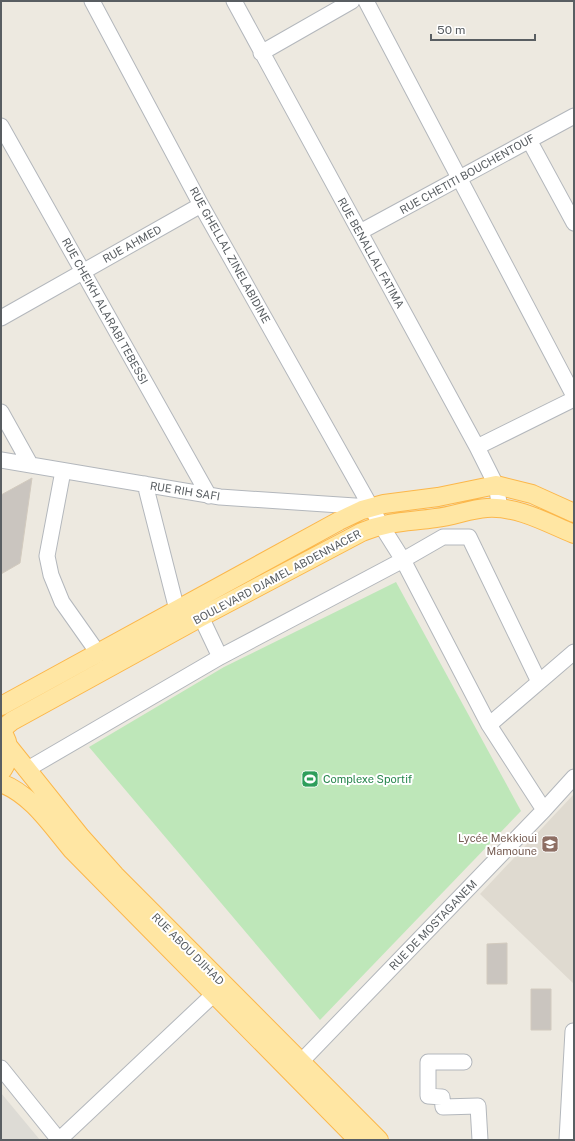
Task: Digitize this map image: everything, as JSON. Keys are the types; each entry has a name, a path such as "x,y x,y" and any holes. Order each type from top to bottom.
{"main road":[{"name":"BOULEVARD DJAMEL ABDENNACER","path":"1,706 339,521 371,507 438,497 496,485 532,494 574,513"},
{"name":"BOULEVARD DJAMEL ABDENNACER","path":"1,730 25,713 202,616 348,538 381,525 445,517 476,509 500,508 516,511 574,534"},
{"name":"RUE ABOU DJIHAD","path":"1,730 5,735 8,747 80,837 296,1067 358,1140"},
{"path":"1,772 8,757 8,747"},
{"name":"RUE ABOU DJIHAD","path":"1,783 13,788 31,802 72,850 214,994 379,1140"}],"street":[{"name":"RUE GHELLAL ZINELABIDINE","path":"92,1 201,205 381,525 403,560 489,725 544,810"},
{"name":"RUE BENALLAL FATIMA","path":"234,1 477,447 496,485 500,508"},
{"path":"261,53 352,1"},
{"path":"366,1 574,396"},
{"name":"RUE CHETITI BOUCHENTOUF","path":"360,232 574,116"},
{"name":"RUE CHEIKH ALARABI TEBESSI","path":"1,126 209,496"},
{"path":"529,140 574,223"},
{"name":"RUE AHMED","path":"1,318 201,205"},
{"path":"477,447 574,399"},
{"path":"1,412 30,464"},
{"name":"RUE RIH SAFI","path":"1,460 209,496 371,507"},
{"path":"63,470 47,556 51,575 62,602 98,653"},
{"path":"145,484 177,610"},
{"path":"26,770 220,657 403,560 443,537 469,537 539,682"},
{"path":"202,616 220,657"},
{"path":"489,725 574,652"},
{"name":"RUE DE MOSTAGANEM","path":"296,1067 574,777"},
{"path":"1,1068 59,1140 214,994"},
{"path":"567,1140 573,1031"},
{"path":"464,1062 428,1062 428,1096 442,1097 443,1107 478,1106 480,1140"}],"shaded area":[{"name":"Lycée Mekkioui Mamoune","path":"574,794 574,984 480,894"},
{"path":"1,1093 40,1140 1,1140"}],"green space":[{"name":"Complexe Sportif","path":"396,582 521,811 320,1020 89,747 224,667"}],"building":[{"path":"32,478 20,563 1,574 1,495"},
{"path":"507,943 507,984 487,984 487,944"},
{"path":"531,989 551,989 551,1030 531,1030"}],"place":[{"name":"Complexe Sportif","path":"310,779"},
{"name":"Lycée Mekkioui Mamoune","path":"550,844"}]}
